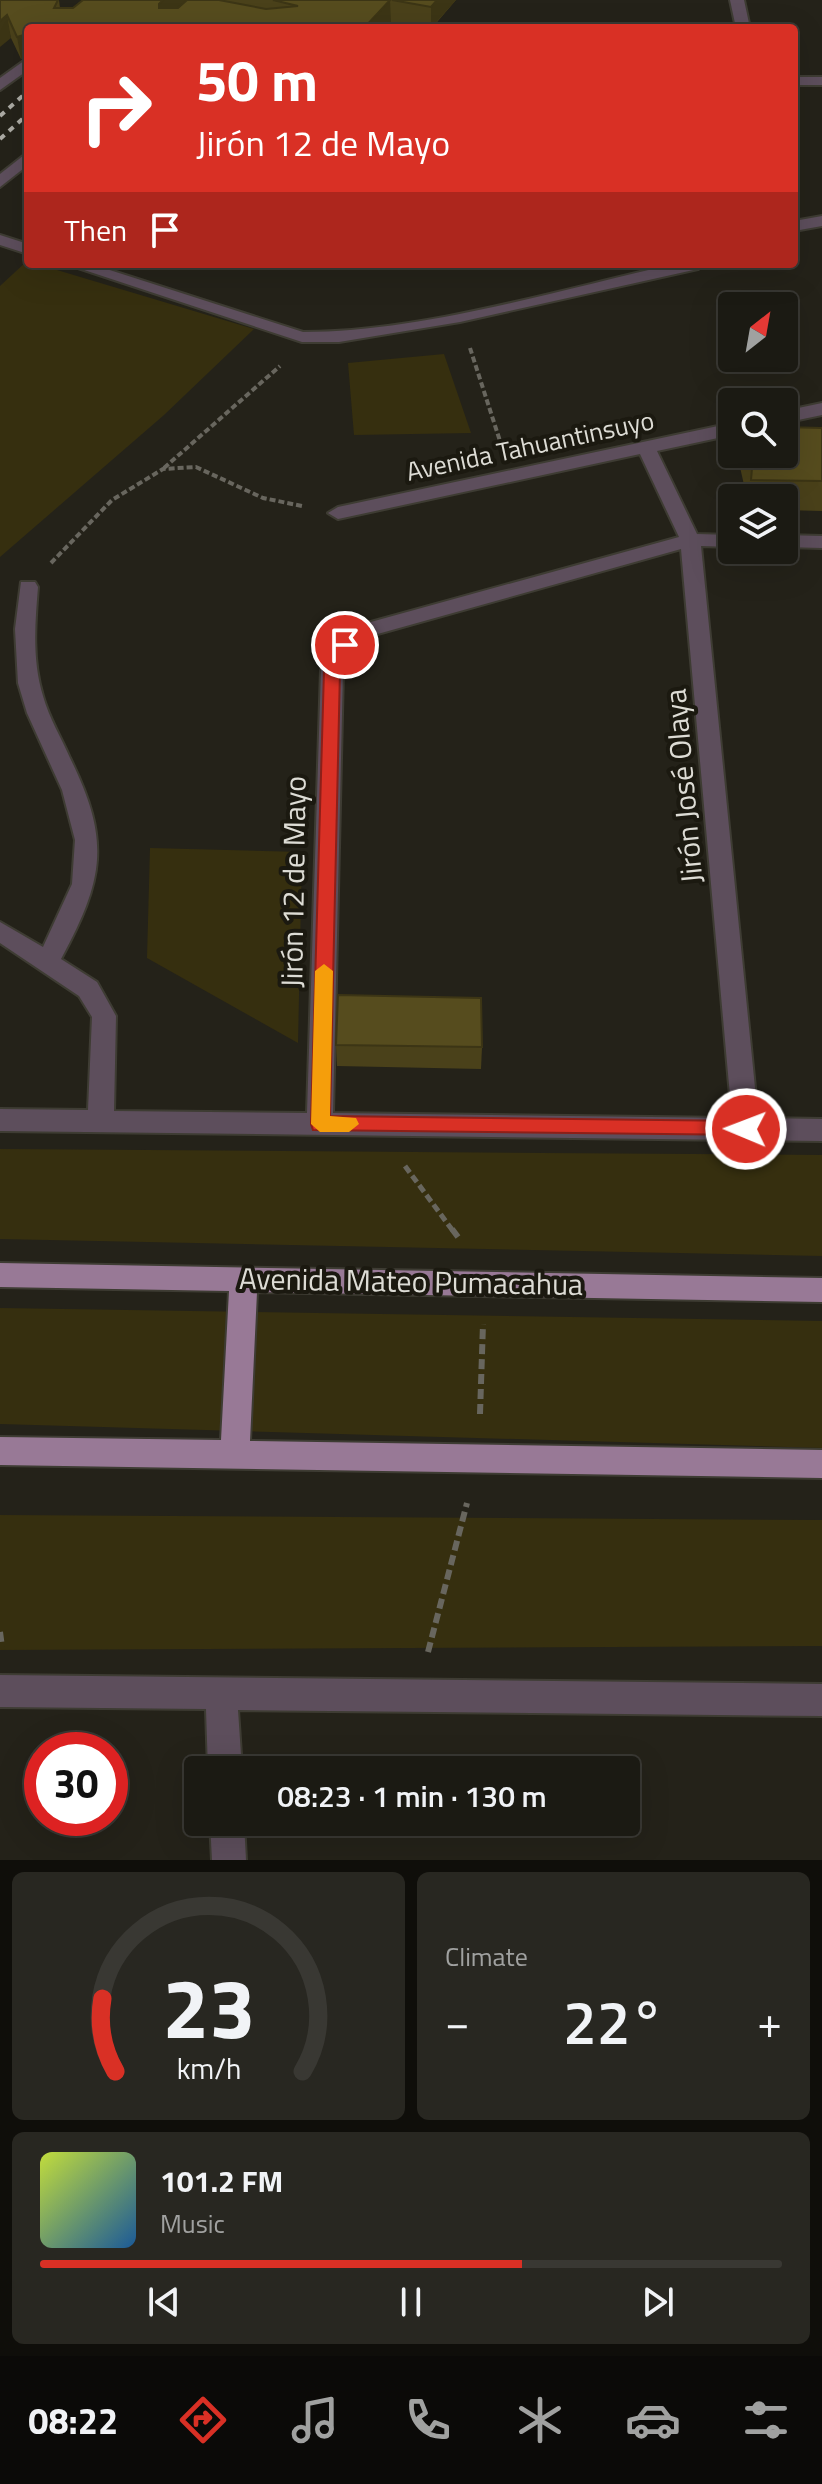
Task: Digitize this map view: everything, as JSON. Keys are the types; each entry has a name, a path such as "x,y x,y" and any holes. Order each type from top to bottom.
{"main road":[{"name":"Avenida Mateo Pumacahua","path":"0,1275 822,1290"},
{"path":"235,1454 244,1279"},
{"path":"0,1451 822,1464"}],"street":[{"path":"737,0 742,24"},
{"path":"0,86 24,65"},
{"path":"798,81 822,81"},
{"path":"0,182 24,161"},
{"path":"798,225 822,221"},
{"path":"0,240 24,248"},
{"path":"86,268 302,337 339,337 460,317 680,268"},
{"path":"798,414 822,409"},
{"name":"Avenida Tahuantinsuyo","path":"338,513 718,432"},
{"name":"Jirón José Olaya","path":"646,447 690,540 746,1129"},
{"path":"690,540 718,541"},
{"name":"Jirón 12 de Mayo","path":"320,1124 332,670 345,645 367,630 690,540"},
{"path":"798,541 822,542"},
{"path":"28,587 23,657 32,700 73,788 86,831 87,881 75,913 48,961"},
{"path":"0,931 88,989 104,1016 101,1121"},
{"path":"0,1120 822,1130"},
{"path":"0,1691 822,1700"},
{"path":"221,1694 224,1756"},
{"path":"228,1836 229,1860"}],"path":[{"path":"460,317 512,478"},
{"path":"28,587 112,500 163,469 271,377 302,337"},
{"path":"163,469 196,467 263,498 338,513"},
{"path":"371,1124 451,1223 484,1283 479,1457 417,1695"}],"shaded area":[{"path":"24,264 24,268 50,268 254,329 164,415 0,557 0,286"},
{"path":"444,354 471,433 354,435 348,363"},
{"path":"150,848 302,852 298,1043 147,958"},
{"path":"0,1149 822,1155 822,1256 0,1239"},
{"path":"0,1308 822,1321 822,1448 0,1424"},
{"path":"0,1515 822,1520 822,1646 0,1650"}],"building":[{"path":"0,0 58,0 54,8 73,8 83,0 163,0 159,8 178,8 187,0 219,0 266,9 298,6 273,0 390,0 368,24 24,24 24,35 17,37 7,15 0,21"},
{"path":"392,0 437,0 431,7"},
{"path":"798,427 822,428 822,481 751,480 752,468 798,468"},
{"path":"338,995 481,998 482,1047 336,1045"}],"railway":[{"path":"0,116 24,95"},
{"path":"0,139 24,118"}],"slow traffic":[{"path":"324,971 320,1124 349,1124"}],"route":[{"path":"345,645 332,670 320,1124 746,1129"}]}
